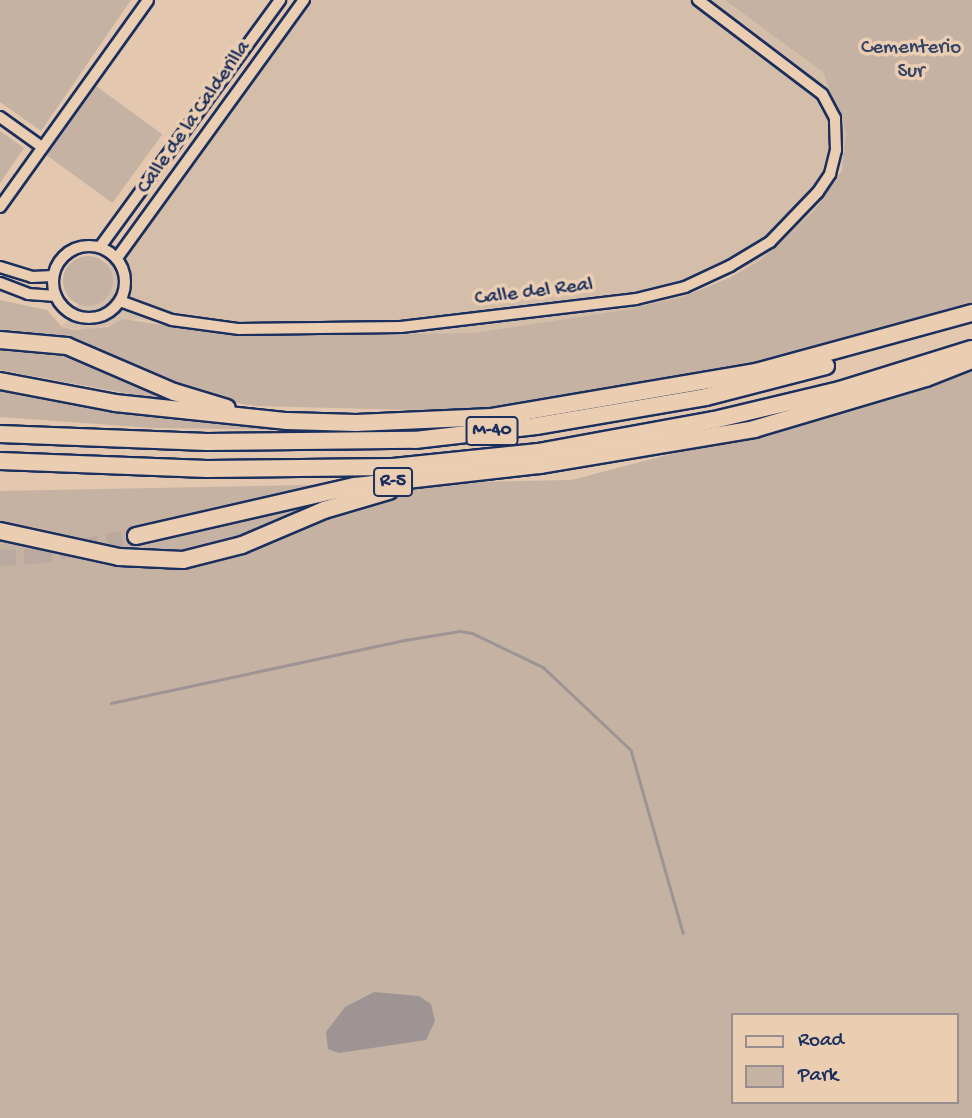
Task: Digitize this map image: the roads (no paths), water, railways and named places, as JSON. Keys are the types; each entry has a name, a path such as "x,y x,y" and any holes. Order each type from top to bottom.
{"highway":[{"name":"M-40","path":"391,421 492,417 685,387 843,351 972,313"},
{"name":"M-40","path":"0,434 207,442 415,440 509,429 706,397 972,321"},
{"path":"7,339 67,346 221,407 276,415 391,421"},
{"name":"M-40","path":"0,461 207,469 393,467 538,452 714,421 840,390 972,349"},
{"name":"M-40","path":"0,531 119,557 183,560 243,545 375,493 576,466 754,429 850,402 972,360"},
{"path":"0,381 115,403 228,416 391,421"},
{"name":"R-5","path":"136,536 355,486 655,448"}],"street":[{"path":"0,207 148,0"},
{"name":"Calle de la Calderilla","path":"100,247 280,0"},
{"name":"Calle de la Calderilla","path":"117,258 304,0"},
{"name":"Calle del Real","path":"120,301 201,325 324,330 552,312 685,287 770,242 818,191 830,174 836,150 835,118 822,94 698,0"},
{"path":"0,117 42,147"},
{"path":"100,247 117,258 125,287 120,301 109,312 86,317 65,309 55,296 53,276 70,251 100,247"},
{"path":"0,267 32,277 53,276"},
{"path":"0,283 28,294 55,296"}],"waterway":[{"path":"111,703 405,640 460,631 472,633 543,667 631,750 683,933"}],"tunnel":[{"path":"0,558 36,556 136,536"}],"park label":[{"name":"Cementerio Sur","path":"911,61"}]}
